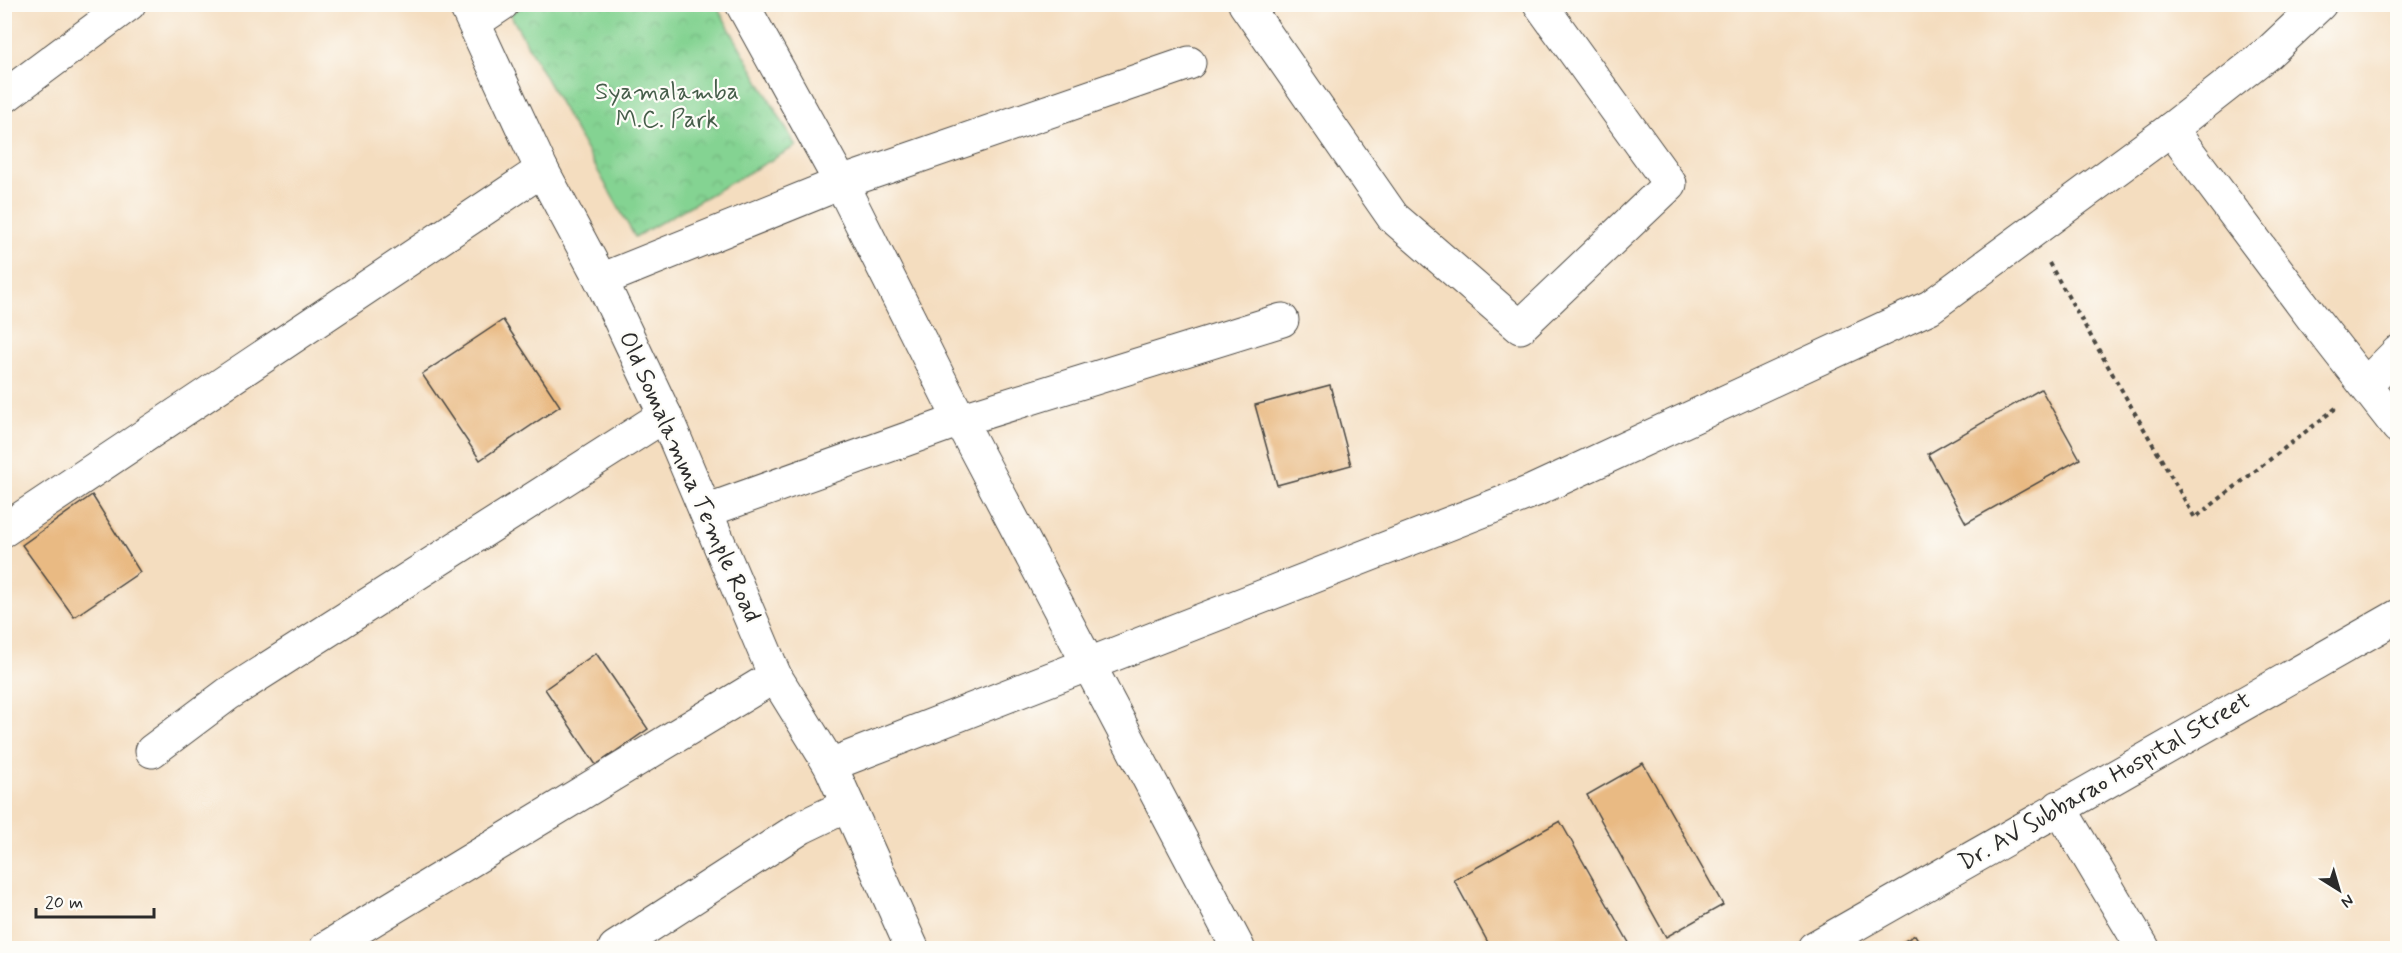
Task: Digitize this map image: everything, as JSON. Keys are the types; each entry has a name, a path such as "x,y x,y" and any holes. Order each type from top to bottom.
{"street":[{"path":"4,97 129,4"},
{"path":"470,13 502,4"},
{"path":"742,4 841,183 960,420 1238,948"},
{"path":"1245,4 1394,217 1520,327 1670,184 1540,4"},
{"path":"830,765 1544,486 1930,307 2171,129 2268,53 2320,4"},
{"name":"Old Somalamma Temple Road","path":"470,13 542,170 601,280 665,415 775,676 830,765 912,948"},
{"path":"601,280 841,183 1189,63"},
{"path":"2171,129 2397,427"},
{"path":"4,530 542,170"},
{"path":"706,511 960,420 1281,320"},
{"path":"2366,384 2397,352"},
{"path":"152,751 228,694 665,415"},
{"name":"Dr. AV Subbarao Hospital Street","path":"1814,948 2397,616"},
{"path":"326,948 775,676"},
{"path":"615,948 802,827 848,805"},
{"path":"2059,807 2143,948"}],"path":[{"path":"2031,231 2195,518 2366,384"}],"green space":[{"name":"Syamalamba M.C. Park","path":"527,4 716,5 796,146 635,237 510,14"}],"building":[{"path":"503,320 560,406 480,460 422,374"},
{"path":"1330,385 1351,465 1277,485 1255,405"},
{"path":"2041,389 2080,459 1966,523 1928,454"},
{"path":"92,495 140,572 74,617 22,545"},
{"path":"596,653 648,729 596,765 545,689"},
{"path":"1643,763 1723,905 1666,937 1587,795"},
{"path":"1560,821 1632,948 1491,948 1454,880"},
{"path":"1915,935 1923,948 1892,948"}]}
